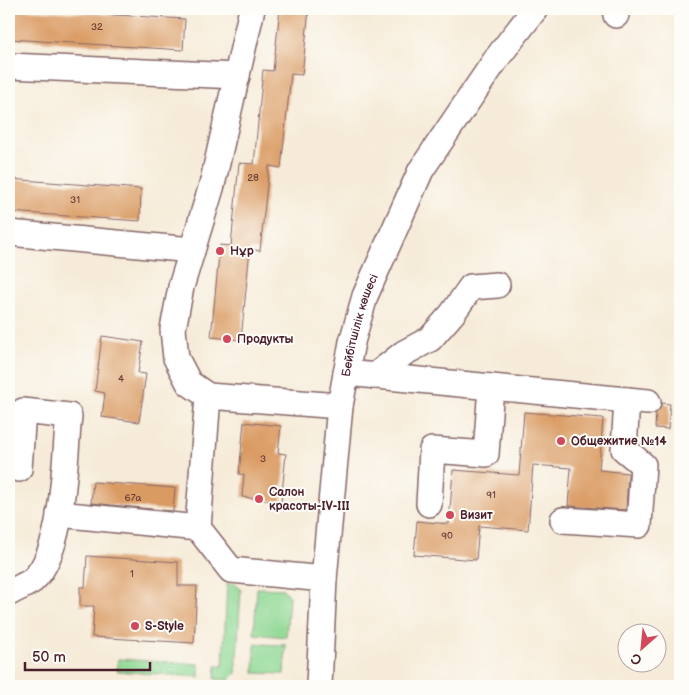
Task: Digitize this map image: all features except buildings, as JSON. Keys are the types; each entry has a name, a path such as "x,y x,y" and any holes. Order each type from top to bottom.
{"street":[{"path":"252,9 212,185 192,250 172,329 176,358 189,383 208,396 340,406"},
{"name":"Бейбітшілік көшесі","path":"318,686 324,579 340,406 365,296 421,170 496,58 535,9"},
{"path":"9,66 237,76"},
{"path":"9,233 192,250"},
{"path":"375,376 404,353 430,339 452,314 471,287 497,285"},
{"path":"346,374 638,401 624,449 643,464 639,525 563,520"},
{"path":"429,504 432,450 486,454 491,387"},
{"path":"208,396 198,528 231,570 324,579"},
{"path":"9,593 32,580 48,559 57,535 69,416 23,411 19,468"},
{"path":"59,514 198,528"}],"green space":[{"path":"227,584 234,584 241,590 236,673 229,680 215,679 216,666 223,666"},
{"path":"257,588 283,589 289,596 286,637 254,634"},
{"path":"255,644 286,645 284,674 254,673"},
{"path":"118,659 199,664 199,677 117,671"}],"place":[{"name":"Нұр","path":"220,251"},
{"name":"Продукты","path":"227,339"},
{"name":"Общежитие №14","path":"561,441"},
{"name":"Салон красоты-IV-III","path":"259,499"},
{"name":"Визит","path":"450,515"},
{"name":"S-Style","path":"135,626"}]}
